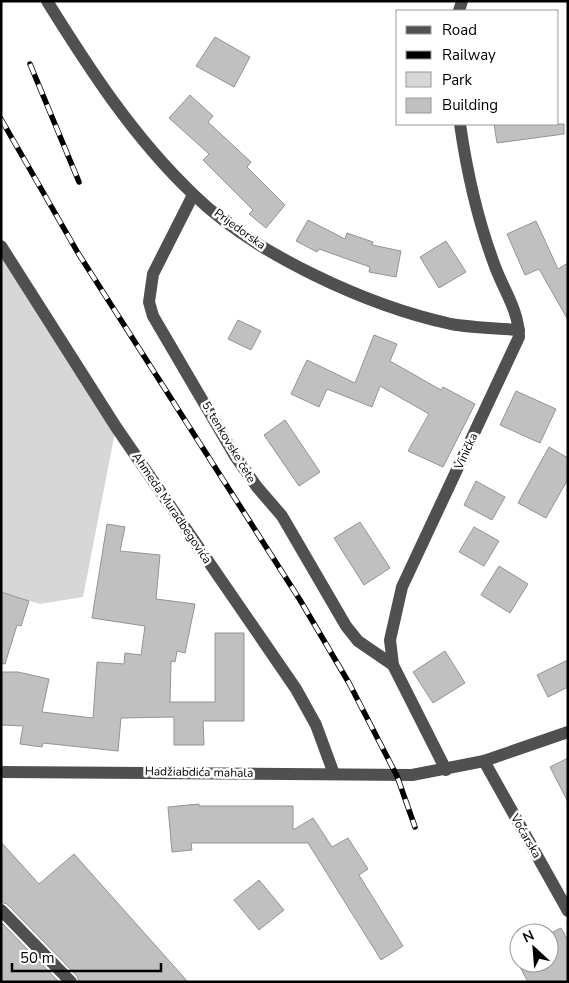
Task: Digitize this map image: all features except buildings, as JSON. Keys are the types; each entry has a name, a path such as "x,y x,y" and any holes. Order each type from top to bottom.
{"street":[{"name":"Prijedorska","path":"47,1 84,60 133,129 193,195 249,239 336,284 391,308 452,324 519,330"},
{"path":"460,125 471,188 496,269 516,312 519,330"},
{"name":"5. tenkovske čete","path":"193,195 154,274 149,302 153,316 235,456 257,487 282,516 346,626 358,641 393,664"},
{"name":"Ahmeda Muradbegovića","path":"1,246 116,426 296,689 316,725 334,774"},
{"name":"Vinička","path":"446,770 393,664 390,640 402,587 519,338 519,330"},
{"name":"Hadžiabdića mahala","path":"1,772 397,776 446,770 484,761 568,732"},
{"name":"Voćarska","path":"484,761 568,911"},
{"path":"1,910 71,982"}],"green space":[{"path":"1,246 116,427 83,597 40,604 3,593 1,598"}],"railway":[{"path":"30,64 79,182"},
{"path":"1,119 78,253 300,600 349,683 397,776 415,827"}]}
